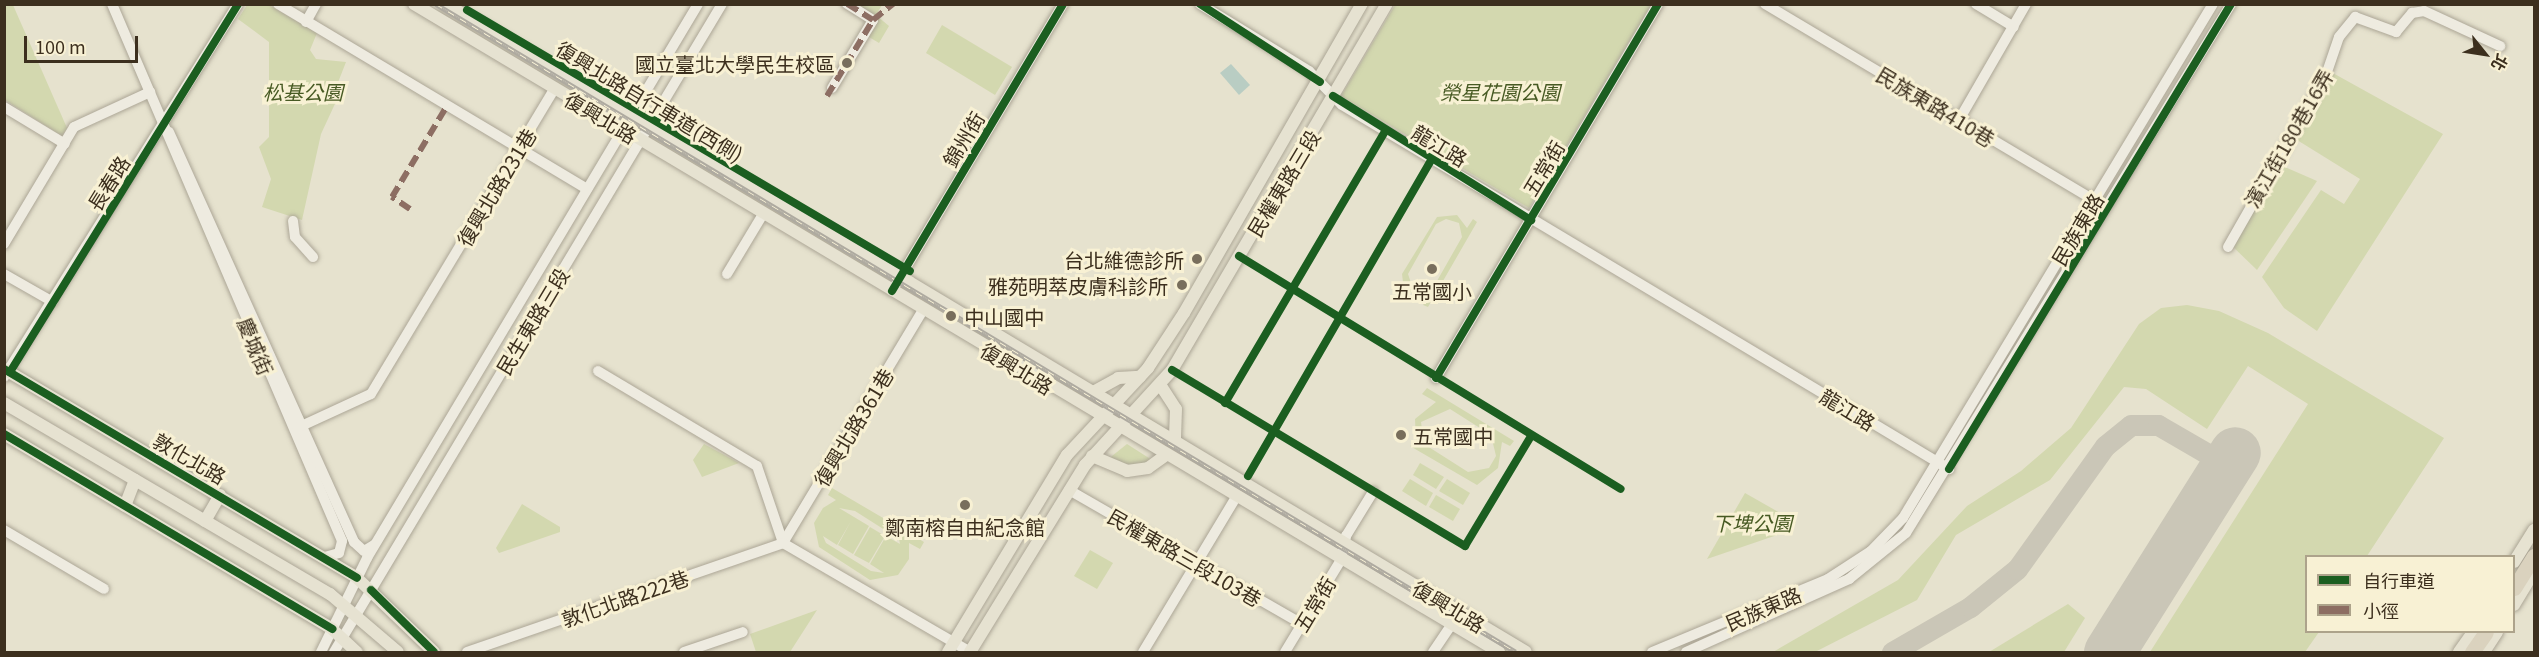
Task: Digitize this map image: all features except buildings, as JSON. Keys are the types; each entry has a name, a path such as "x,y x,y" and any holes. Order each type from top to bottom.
{"highway":[{"path":"2515,586 2535,556"},
{"path":"2472,652 2487,645"}],"main road":[{"name":"復興北路","path":"414,4 1098,416 1498,652"},
{"name":"民權東路三段","path":"951,648 1067,454 1098,416 1140,377 1320,82 1362,4"},
{"name":"民權東路三段","path":"970,652 1092,456 1118,427 1161,386 1387,4"},
{"name":"復興北路","path":"451,6 1526,652"},
{"name":"敦化北路","path":"6,373 325,557 371,590 434,652"},
{"path":"1095,391 1118,378 1140,377"},
{"path":"1161,386 1176,409 1175,441"},
{"path":"4,403 344,604 398,652"},
{"path":"4,434 332,629 357,652"},
{"path":"1092,456 1127,471 1148,468 1166,455"},
{"path":"125,506 135,480"},
{"path":"205,521 220,495"},
{"path":"2515,560 2535,530"},
{"path":"2515,603 2535,572"},
{"path":"2450,652 2462,633"},
{"path":"2459,652 2472,633"},
{"path":"2487,645 2496,633"},
{"path":"2487,645 2501,633"}],"street":[{"name":"慶城街","path":"112,4 164,124 176,141 297,427 342,541 339,553 325,557"},
{"name":"長春路","path":"6,373 53,302 238,4"},
{"path":"278,4 587,189"},
{"path":"306,22 316,4"},
{"name":"民生東路三段","path":"321,652 375,543 698,4"},
{"name":"民生東路三段","path":"334,652 722,4"},
{"path":"832,88 873,20 847,4"},
{"name":"錦州街","path":"892,291 1063,4"},
{"name":"龍江路","path":"1200,4 1320,82 1333,96 1531,220 1949,469"},
{"name":"五常街","path":"1436,378 1658,4"},
{"name":"民族東路410巷","path":"1765,4 2108,208"},
{"path":"1976,4 2014,27"},
{"path":"1959,120 2026,4"},
{"name":"民族東路","path":"1652,652 1756,614 1858,560 1903,518 1939,463 2213,4"},
{"name":"民族東路","path":"1686,652 1782,613 1878,560 1920,515 2229,5"},
{"path":"449,26 451,6"},
{"name":"濱江街180巷16弄","path":"2228,248 2326,75 2339,37 2355,17 2396,32 2412,13 2424,11 2500,46"},
{"name":"復興北路231巷","path":"297,427 371,394 554,89"},
{"path":"4,244 74,127 150,92"},
{"path":"4,107 65,144"},
{"path":"727,274 763,214"},
{"path":"293,221 295,237 313,257"},
{"path":"4,274 53,302"},
{"name":"復興北路361巷","path":"783,543 923,310"},
{"path":"598,371 758,466 783,543 951,648 970,652"},
{"name":"慶城街","path":"297,427 357,548 371,590"},
{"name":"民權東路三段103巷","path":"1069,490 1302,624"},
{"name":"五常街","path":"1286,652 1341,560 1343,543 1372,492"},
{"path":"1143,652 1236,497"},
{"path":"4,530 104,588"},
{"path":"357,548 368,550 375,543"},
{"name":"敦化北路222巷","path":"467,652 783,543"},
{"path":"1433,652 1451,625"},
{"path":"684,652 743,632"}],"green space":[{"path":"4,5 13,5 67,128 62,136 5,100"},
{"name":"松基公園","path":"247,5 269,5 317,33 310,50 316,59 346,62 337,85 340,93 321,134 302,220 262,207 271,179 259,147 269,137 269,42 238,19"},
{"path":"847,5 882,5 873,20"},
{"name":"榮星花園公園","path":"1395,5 1651,5 1529,208 1341,96"},
{"path":"877,16 889,26 879,43 864,34"},
{"path":"942,25 1012,67 995,95 926,53"},
{"path":"2331,72 2443,134 2317,331 2284,308 2262,277 2321,190 2344,204 2360,179 2289,135"},
{"path":"2273,162 2317,181 2257,270 2229,243"},
{"path":"1457,215 1467,228 1473,219 1477,222 1428,307 1423,305 1427,298 1404,290 1402,274 1437,217","holes":["1446,219 1459,223 1462,237 1433,288 1414,292 1408,274 1436,224"]},
{"path":"2187,305 2219,311 2268,333 2444,438 2368,555 2305,555 2305,633 2318,633 2305,652 2150,652 2308,404 2248,366 2207,429 2146,389 2124,387 2050,480 1956,535 1917,600 1815,652 1773,652 1898,580 1967,506 2021,471 2071,428 2139,324 2161,308"},
{"path":"1427,388 1514,441 1510,446 1502,442 1498,468 1477,485 1410,446 1416,443 1415,419 1436,402 1422,394","holes":["1450,409 1491,435 1496,456 1489,468 1468,472 1424,444 1421,422"]},
{"path":"704,444 739,463 702,477 693,460"},
{"path":"1127,444 1152,460 1135,468 1107,460"},
{"path":"1420,463 1444,477 1436,489 1413,475"},
{"path":"1410,479 1433,493 1426,506 1402,491"},
{"path":"1447,479 1470,493 1463,505 1439,491"},
{"path":"832,488 924,542 920,549 909,543 909,559 898,575 870,580 819,547 814,523 823,508 836,500 828,495","holes":["839,508 855,511 899,539 900,544 886,536 870,564 884,573 871,571 826,543 823,536 837,545 851,521 838,545 853,554 869,526"]},
{"name":"下埤公園","path":"1745,493 1796,522 1789,531 1707,559"},
{"path":"1436,495 1460,509 1453,521 1429,507"},
{"path":"522,504 560,527 560,532 499,553 496,548"},
{"path":"870,527 885,536 869,563 854,555"},
{"path":"1090,550 1113,563 1097,589 1074,576"},
{"path":"2068,604 2085,618 2064,652 1989,652"},
{"path":"817,610 790,652 756,652 750,634"}],"shaded area":[{"path":"1231,64 1250,85 1239,95 1220,73"}],"taxiway":[{"path":"1892,652 1970,607 2017,569 2105,446 2131,425 2158,425 2227,465"}],"runway":[{"path":"2109,652 2235,452"}],"railway":[{"path":"436,4 1516,652"}],"marked path":[{"path":"827,96 873,20 847,4"},
{"path":"873,20 893,4"},
{"path":"410,209 392,197 447,106"}],"cycle path":[{"path":"10,372 238,4"},
{"path":"892,291 1063,4"},
{"path":"1200,4 1320,82"},
{"path":"1436,378 1658,4"},
{"path":"1949,469 2231,4"},
{"name":"復興北路自行車道(西側)","path":"467,10 910,271"},
{"path":"1333,96 1531,220"},
{"path":"1225,403 1385,131"},
{"path":"1248,476 1432,159"},
{"path":"1239,256 1621,489"},
{"path":"4,369 357,578"},
{"path":"1172,370 1465,546 1531,436"},
{"path":"4,434 332,629"},
{"path":"371,590 434,652"}],"place":[{"name":"國立臺北大學民生校區","path":"847,63"},
{"name":"台北維德診所","path":"1197,259"},
{"name":"五常國小","path":"1432,269"},
{"name":"雅苑明萃皮膚科診所","path":"1182,285"},
{"name":"中山國中","path":"951,316"},
{"name":"五常國中","path":"1401,435"},
{"name":"鄭南榕自由紀念館","path":"965,505"}]}
